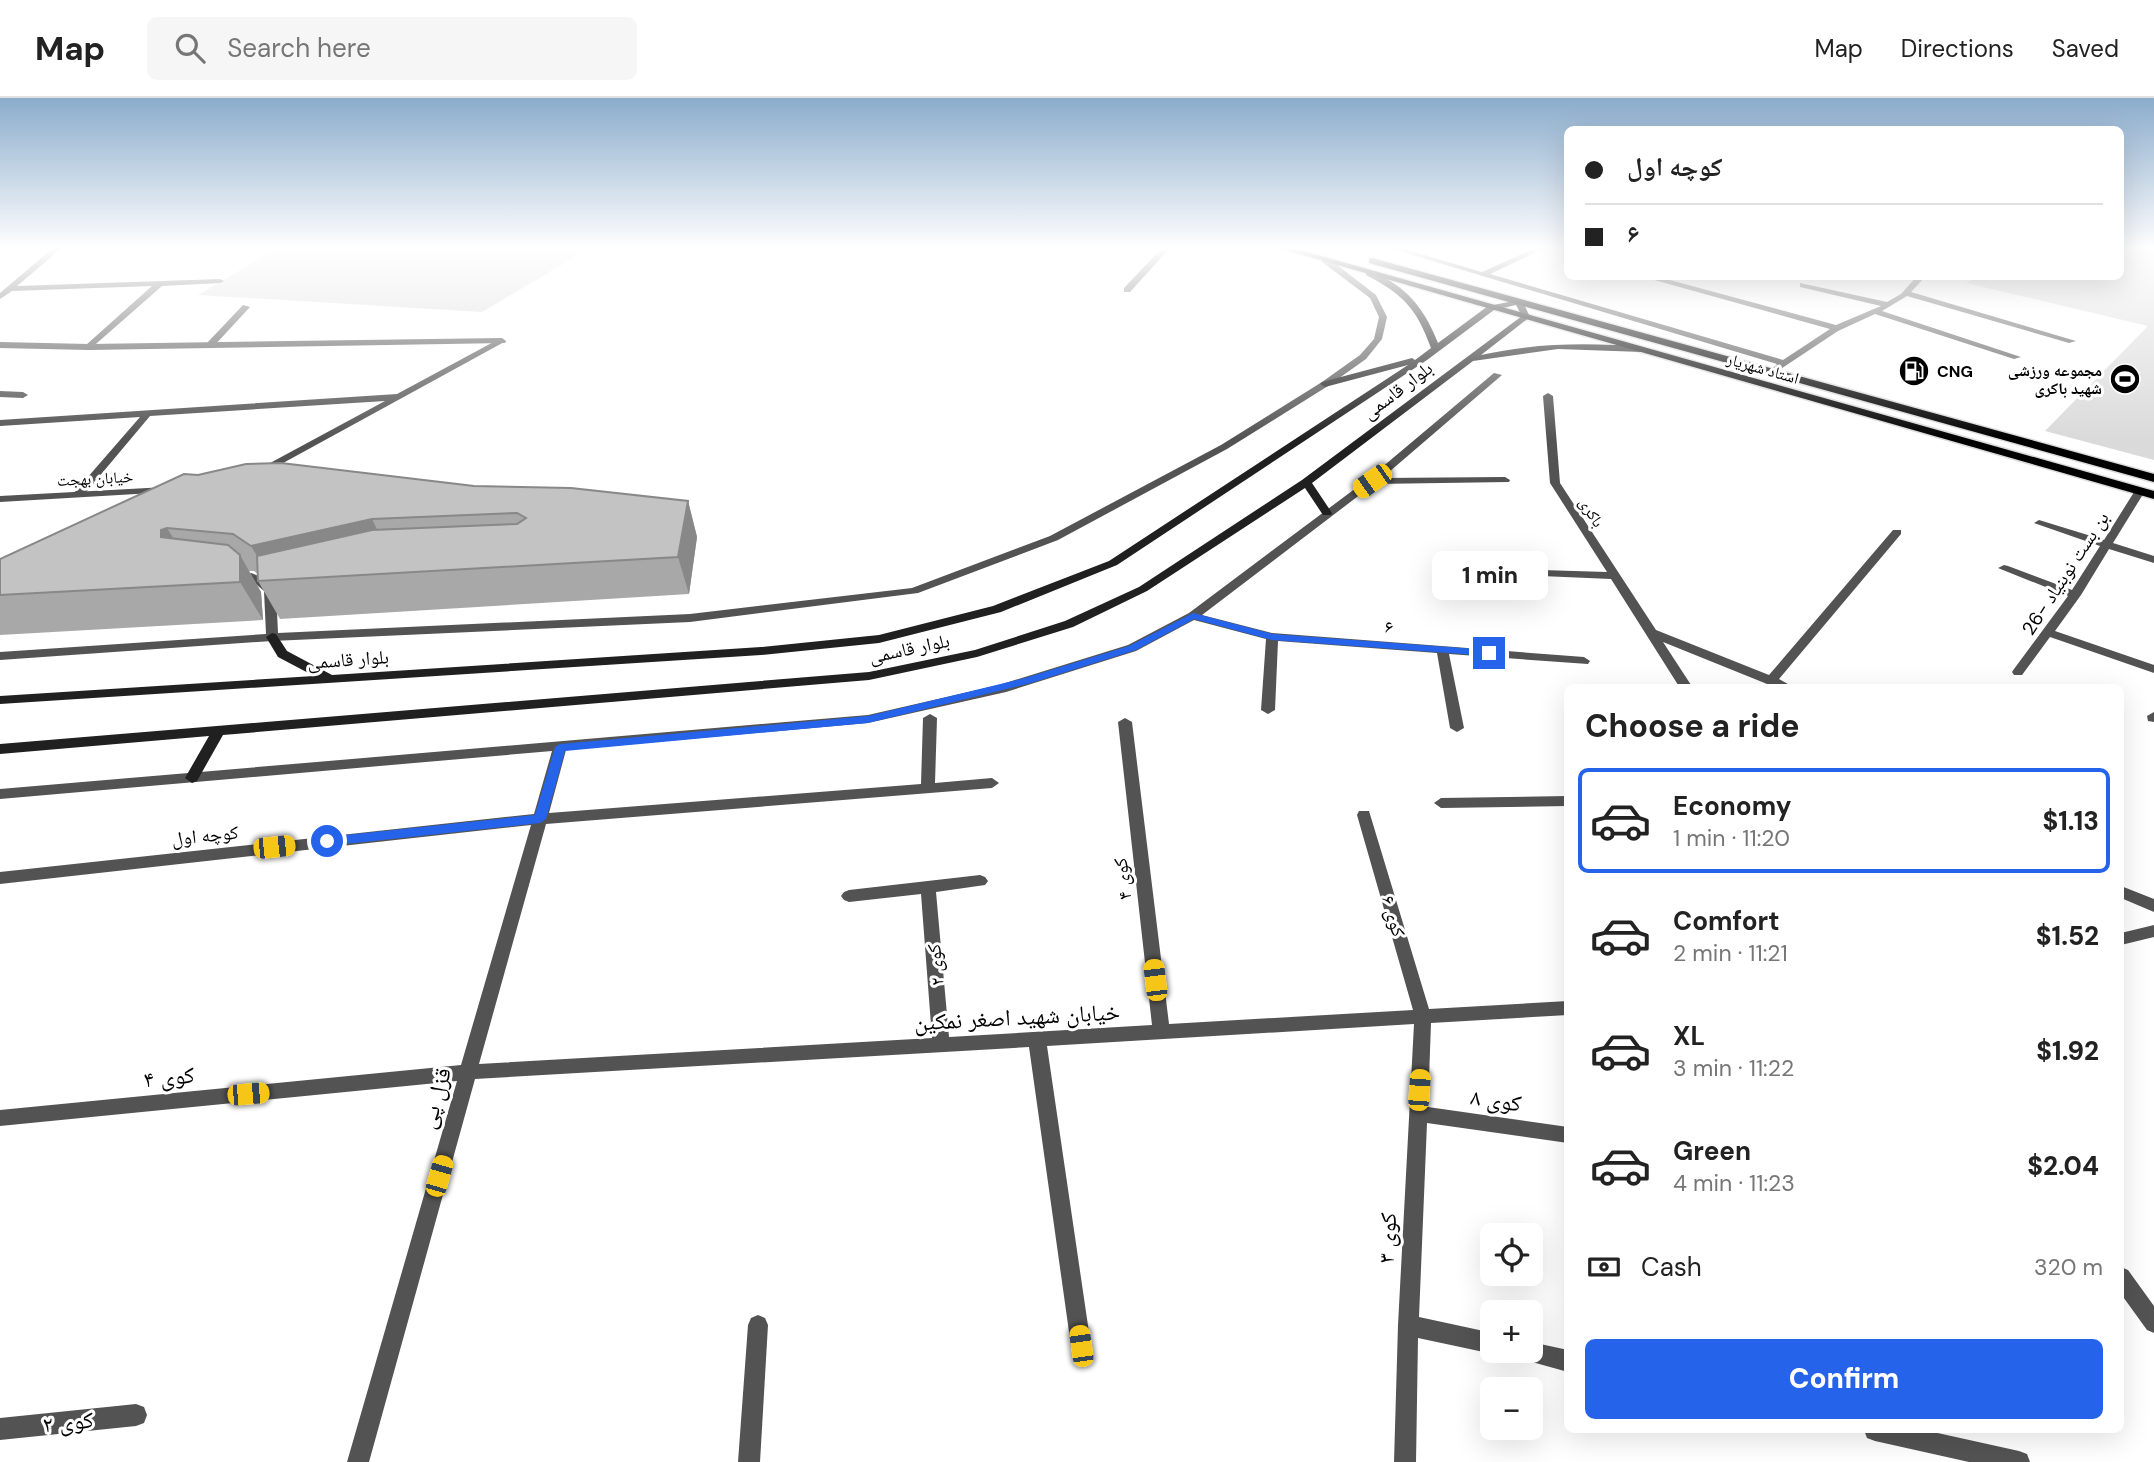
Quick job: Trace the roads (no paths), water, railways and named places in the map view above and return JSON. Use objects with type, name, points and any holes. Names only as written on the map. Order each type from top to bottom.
[{"type":"main road","points":[[1420,312],[1426,320],[1436,349]]},
{"type":"main road","name":"بلوار قاسمی","points":[[0,700],[761,651],[879,639],[997,609],[1113,564],[1424,358],[1485,312]]},
{"type":"main road","name":"استاد شهریار","points":[[1507,312],[2154,495]]},
{"type":"main road","points":[[1524,312],[1526,317]]},
{"type":"main road","name":"استاد شهریار","points":[[1554,312],[2154,478]]},
{"type":"main road","name":"بلوار قاسمی","points":[[0,749],[855,678],[977,653],[1069,624],[1143,589],[1306,482],[1526,317]]},
{"type":"main road","points":[[1470,360],[1544,346],[1587,345],[1642,349]]},
{"type":"main road","points":[[1325,384],[1424,358]]},
{"type":"main road","points":[[1306,482],[1327,513]]},
{"type":"main road","points":[[272,638],[282,654],[331,680]]},
{"type":"main road","points":[[192,778],[219,730]]},
{"type":"street","points":[[89,347],[128,312]]},
{"type":"street","points":[[210,345],[242,312]]},
{"type":"street","points":[[0,656],[272,638],[690,618],[914,591],[1054,538],[1224,447],[1325,384],[1363,356],[1378,339],[1383,317],[1380,312]]},
{"type":"street","points":[[1610,312],[1784,363]]},
{"type":"street","points":[[1780,312],[1837,328]]},
{"type":"street","points":[[1772,372],[1837,328],[1877,312],[2017,357]]},
{"type":"street","points":[[1970,312],[2072,341]]},
{"type":"street","points":[[0,345],[89,347],[502,341],[258,474]]},
{"type":"street","points":[[0,794],[868,719],[1014,685],[1132,648],[1193,616],[1372,481],[1497,375]]},
{"type":"street","points":[[0,394],[23,395]]},
{"type":"street","name":"باکری","points":[[1548,396],[1555,483],[1684,684]]},
{"type":"street","points":[[0,423],[403,397]]},
{"type":"street","points":[[78,495],[147,414]]},
{"type":"street","points":[[1372,481],[1506,480]]},
{"type":"street","name":"خیابان بهجت","points":[[0,499],[182,489]]},
{"type":"street","name":"26- بن بست نوبنیاد","points":[[2018,672],[2075,595],[2140,491]]},
{"type":"street","points":[[2039,523],[2154,560]]},
{"type":"street","points":[[1772,680],[1897,532]]},
{"type":"street","points":[[2004,568],[2075,595]]},
{"type":"street","points":[[1480,570],[1614,576]]},
{"type":"street","points":[[228,574],[254,576],[270,590],[272,638]]},
{"type":"street","points":[[270,590],[283,587]]},
{"type":"street","name":"۶","points":[[1193,616],[1272,637],[1584,661]]},
{"type":"street","points":[[1650,632],[1780,684]]},
{"type":"street","points":[[2049,633],[2154,669]]},
{"type":"street","points":[[1268,710],[1272,637]]},
{"type":"street","points":[[1441,649],[1457,727]]},
{"type":"street","points":[[928,788],[930,718]]},
{"type":"street","name":"کوی ۴","points":[[1125,722],[1160,1032]]},
{"type":"street","name":"قزل پی","points":[[358,1462],[560,747]]},
{"type":"street","name":"کوچه اول","points":[[0,878],[540,819],[992,783]]},
{"type":"street","points":[[1441,803],[1564,801]]},
{"type":"street","name":"کوی ۶","points":[[1364,815],[1423,1017]]},
{"type":"street","points":[[849,896],[980,881]]},
{"type":"street","name":"کوی ۲","points":[[928,886],[941,1044]]},
{"type":"street","points":[[2124,893],[2154,906]]},
{"type":"street","points":[[2124,938],[2154,931]]},
{"type":"street","name":"خیابان شهید اصغر نمکین","points":[[468,1072],[1564,1008]]},
{"type":"street","name":"کوی ۳","points":[[1405,1462],[1408,1325],[1423,1017]]},
{"type":"street","points":[[1037,1039],[1081,1346]]},
{"type":"street","name":"کوی ۴","points":[[0,1118],[468,1072]]},
{"type":"street","name":"کوی ۸","points":[[1418,1114],[1564,1134]]},
{"type":"street","points":[[2124,1281],[2154,1323]]},
{"type":"street","points":[[749,1462],[758,1325]]},
{"type":"street","points":[[1408,1325],[1480,1341]]},
{"type":"street","points":[[1543,1355],[1564,1360]]},
{"type":"street","name":"کوی ۲","points":[[0,1429],[136,1415]]},
{"type":"street","points":[[1888,1433],[2019,1462]]},
{"type":"place","name":"CNG","points":[[1914,371]]},
{"type":"place","name":"مجموعه ورزشی شهید باکری","points":[[2125,379]]}]
